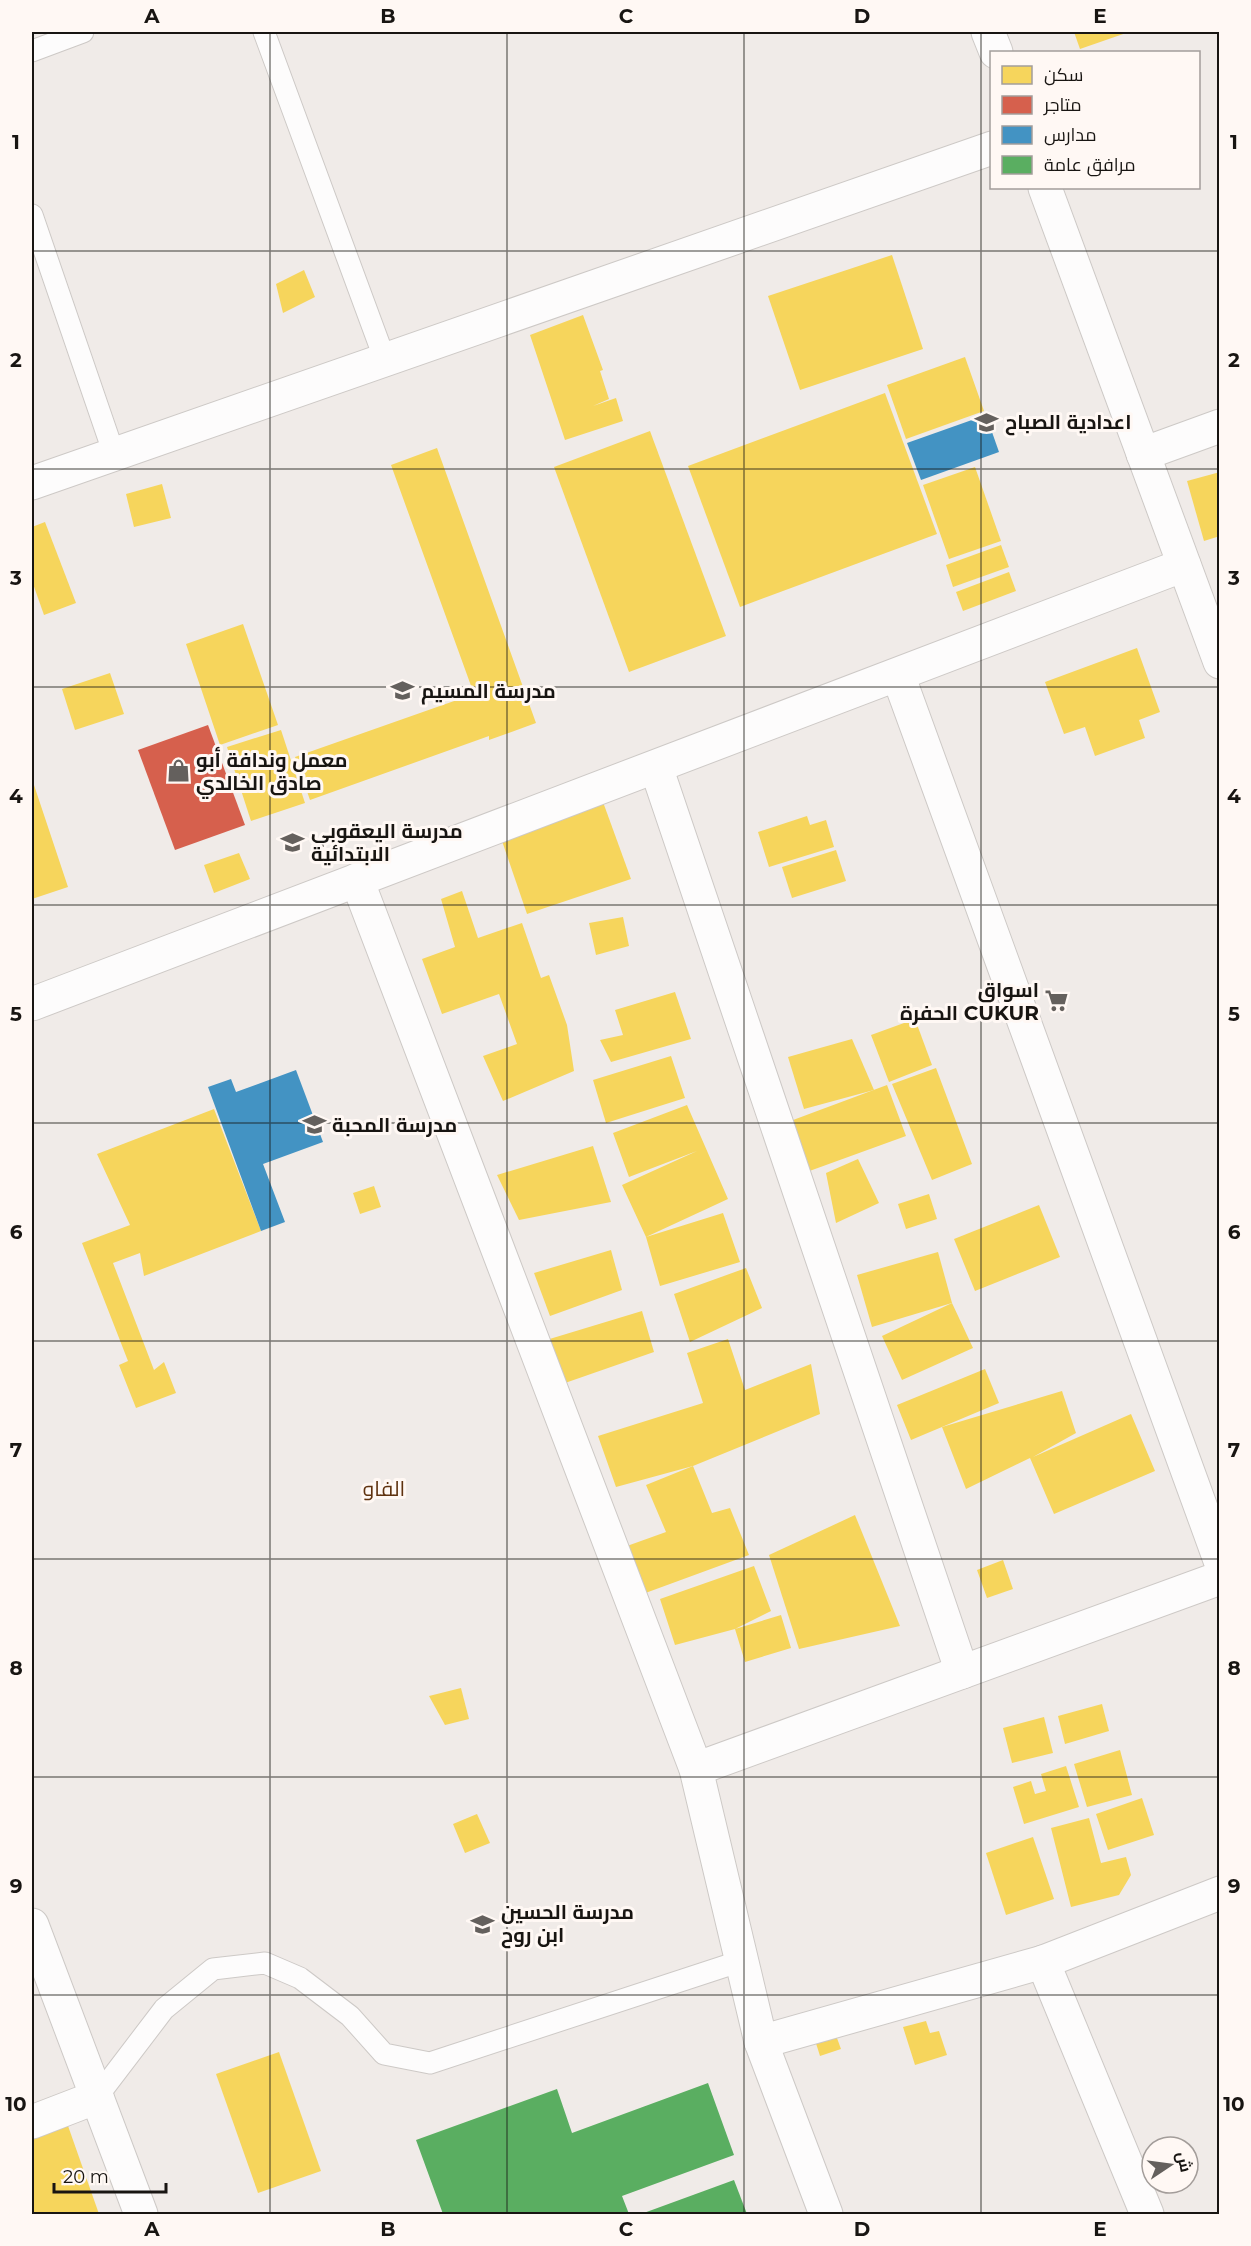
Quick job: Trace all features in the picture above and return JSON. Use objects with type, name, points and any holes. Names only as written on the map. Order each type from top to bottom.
[{"type":"street","points":[[988,32],[996,51]]},
{"type":"street","points":[[32,483],[990,149]]},
{"type":"street","points":[[1045,189],[1220,662]]},
{"type":"street","points":[[1143,454],[1220,426]]},
{"type":"street","points":[[32,1004],[1184,566]]},
{"type":"street","points":[[898,675],[1220,1560]]},
{"type":"street","points":[[656,767],[962,1672]]},
{"type":"street","points":[[357,880],[696,1769],[761,2042],[826,2214]]},
{"type":"street","points":[[696,1769],[1220,1578]]},
{"type":"street","points":[[761,2042],[1043,1962],[1220,1893]]},
{"type":"street","points":[[32,1925],[141,2214]]},
{"type":"street","points":[[1043,1962],[1147,2214]]},
{"type":"street","points":[[32,2122],[97,2097]]},
{"type":"lane","points":[[32,51],[83,32]]},
{"type":"lane","points":[[264,32],[385,360]]},
{"type":"lane","points":[[32,215],[114,454]]},
{"type":"lane","points":[[97,2097],[164,2009],[213,1968],[265,1963],[291,1974],[300,1978],[350,2016],[384,2054],[430,2063],[741,1961]]},
{"type":"building: سكن","points":[[1074,32],[1129,32],[1080,49]]},
{"type":"building: سكن","points":[[892,255],[923,349],[800,390],[768,296]]},
{"type":"building: سكن","points":[[304,270],[315,297],[283,313],[276,284]]},
{"type":"building: سكن","points":[[583,315],[603,370],[600,371],[609,399],[593,406],[616,398],[623,421],[565,440],[530,335]]},
{"type":"building: سكن","points":[[965,357],[984,411],[906,439],[887,385]]},
{"type":"building: سكن","points":[[885,393],[937,534],[740,607],[688,466]]},
{"type":"building: سكن","points":[[650,431],[726,636],[629,672],[554,467]]},
{"type":"building: سكن","points":[[437,448],[536,723],[489,740],[489,736],[310,800],[295,757],[474,694],[391,465]]},
{"type":"building: سكن","points":[[975,467],[1001,541],[949,559],[923,485]]},
{"type":"building: سكن","points":[[1220,472],[1220,536],[1204,541],[1187,481]]},
{"type":"building: سكن","points":[[162,484],[171,518],[134,527],[126,494]]},
{"type":"building: سكن","points":[[45,522],[76,603],[44,615],[32,581],[32,527]]},
{"type":"building: سكن","points":[[1001,545],[1009,567],[953,587],[946,565]]},
{"type":"building: سكن","points":[[1009,572],[1016,591],[963,611],[956,592]]},
{"type":"building: سكن","points":[[243,624],[278,725],[220,745],[186,644]]},
{"type":"building: سكن","points":[[1137,648],[1160,712],[1139,720],[1145,738],[1095,756],[1085,727],[1064,734],[1045,682]]},
{"type":"building: سكن","points":[[110,673],[124,714],[75,730],[62,689]]},
{"type":"building: سكن","points":[[281,730],[305,803],[251,821],[227,747]]},
{"type":"building: سكن","points":[[32,779],[68,887],[32,899]]},
{"type":"building: سكن","points":[[603,802],[631,879],[527,914],[501,838]]},
{"type":"building: سكن","points":[[807,816],[810,825],[826,820],[834,847],[769,867],[758,832]]},
{"type":"building: سكن","points":[[836,850],[846,881],[792,898],[782,867]]},
{"type":"building: سكن","points":[[239,853],[250,879],[214,893],[204,865]]},
{"type":"building: سكن","points":[[462,891],[478,938],[522,923],[541,978],[549,975],[567,1025],[574,1071],[503,1101],[483,1056],[517,1044],[499,994],[442,1014],[422,959],[455,947],[441,899]]},
{"type":"building: سكن","points":[[623,917],[629,946],[596,955],[589,923]]},
{"type":"building: سكن","points":[[675,992],[691,1039],[611,1062],[600,1040],[623,1035],[615,1010]]},
{"type":"building: سكن","points":[[915,1019],[932,1065],[889,1082],[871,1035]]},
{"type":"building: سكن","points":[[852,1039],[874,1090],[804,1109],[788,1057]]},
{"type":"building: سكن","points":[[671,1056],[685,1098],[606,1123],[593,1080]]},
{"type":"building: سكن","points":[[936,1068],[972,1164],[932,1180],[892,1084]]},
{"type":"building: سكن","points":[[887,1085],[906,1136],[804,1173],[785,1123]]},
{"type":"building: سكن","points":[[687,1105],[728,1199],[646,1237],[622,1185],[697,1151],[629,1177],[613,1133]]},
{"type":"building: سكن","points":[[214,1109],[261,1231],[144,1276],[140,1253],[113,1263],[154,1370],[164,1362],[176,1393],[136,1408],[119,1365],[128,1361],[82,1243],[130,1225],[97,1154]]},
{"type":"building: سكن","points":[[593,1146],[611,1202],[519,1220],[497,1175]]},
{"type":"building: سكن","points":[[858,1159],[879,1203],[836,1223],[826,1173]]},
{"type":"building: سكن","points":[[374,1186],[381,1207],[360,1214],[353,1193]]},
{"type":"building: سكن","points":[[929,1194],[937,1219],[906,1229],[898,1204]]},
{"type":"building: سكن","points":[[1039,1205],[1060,1257],[975,1291],[954,1239]]},
{"type":"building: سكن","points":[[723,1213],[740,1262],[660,1286],[646,1237]]},
{"type":"building: سكن","points":[[611,1250],[622,1290],[550,1316],[534,1273]]},
{"type":"building: سكن","points":[[938,1252],[952,1303],[872,1327],[857,1275]]},
{"type":"building: سكن","points":[[746,1268],[762,1308],[690,1342],[674,1294]]},
{"type":"building: سكن","points":[[952,1303],[973,1348],[902,1380],[882,1336]]},
{"type":"building: سكن","points":[[642,1311],[654,1352],[565,1383],[543,1341]]},
{"type":"building: سكن","points":[[728,1339],[745,1390],[811,1364],[820,1414],[693,1466],[616,1487],[598,1436],[703,1403],[687,1353]]},
{"type":"building: سكن","points":[[985,1369],[999,1403],[911,1440],[897,1405]]},
{"type":"building: سكن","points":[[1062,1391],[1076,1433],[1033,1457],[1131,1414],[1155,1471],[1054,1514],[1030,1458],[966,1489],[942,1427]]},
{"type":"building: سكن","points":[[693,1466],[712,1513],[730,1508],[749,1555],[640,1595],[627,1546],[666,1532],[646,1485]]},
{"type":"building: سكن","points":[[855,1515],[900,1626],[799,1649],[769,1555]]},
{"type":"building: سكن","points":[[1003,1560],[1013,1589],[987,1598],[977,1570]]},
{"type":"building: سكن","points":[[754,1566],[771,1611],[735,1629],[675,1645],[660,1599]]},
{"type":"building: سكن","points":[[781,1615],[791,1648],[745,1662],[735,1629]]},
{"type":"building: سكن","points":[[461,1688],[469,1719],[445,1725],[429,1696]]},
{"type":"building: سكن","points":[[1102,1704],[1109,1731],[1065,1744],[1058,1716]]},
{"type":"building: سكن","points":[[1044,1717],[1053,1753],[1012,1763],[1003,1728]]},
{"type":"building: سكن","points":[[1120,1750],[1132,1795],[1087,1807],[1074,1764]]},
{"type":"building: سكن","points":[[1066,1766],[1079,1807],[1024,1824],[1013,1787],[1031,1781],[1035,1794],[1046,1791],[1041,1774]]},
{"type":"building: سكن","points":[[1142,1798],[1154,1835],[1108,1850],[1096,1814]]},
{"type":"building: سكن","points":[[477,1814],[490,1843],[465,1853],[453,1824]]},
{"type":"building: سكن","points":[[1089,1818],[1101,1863],[1126,1857],[1131,1875],[1119,1895],[1071,1907],[1051,1828]]},
{"type":"building: سكن","points":[[1033,1837],[1054,1899],[1006,1915],[986,1853]]},
{"type":"building: سكن","points":[[926,2021],[930,2033],[939,2031],[947,2055],[915,2065],[903,2027]]},
{"type":"building: سكن","points":[[834,2030],[841,2049],[820,2056],[814,2037]]},
{"type":"building: سكن","points":[[279,2052],[321,2171],[258,2193],[216,2074]]},
{"type":"building: سكن","points":[[67,2123],[99,2214],[32,2214],[32,2135]]},
{"type":"building: متاجر","points":[[208,725],[245,825],[175,850],[138,750]]},
{"type":"building: مدارس","points":[[986,415],[999,452],[921,480],[907,443]]},
{"type":"building: مدارس","points":[[296,1070],[323,1142],[263,1164],[285,1222],[261,1231],[208,1087],[231,1079],[236,1092]]},
{"type":"building: مرافق عامة","points":[[708,2083],[734,2155],[622,2196],[629,2214],[443,2214],[416,2140],[557,2089],[572,2133]]},
{"type":"building: مرافق عامة","points":[[734,2180],[747,2214],[641,2214]]},
{"type":"place","name":"اعدادية الصباح","points":[[987,422]]},
{"type":"place","name":"مدرسة المسيم","points":[[403,691]]},
{"type":"place","name":"معمل وندافة أبو صادق الخالدي","points":[[178,771]]},
{"type":"place","name":"مدرسة اليعقوبي الابتدائية","points":[[293,842]]},
{"type":"place","name":"اسواق الحفرة CUKUR","points":[[1057,1001]]},
{"type":"place","name":"مدرسة المحبة","points":[[314,1125]]},
{"type":"place","name":"مدرسة الحسين ابن روح","points":[[483,1924]]},
{"type":"district","name":"الفاو","points":[[384,1488]]}]
